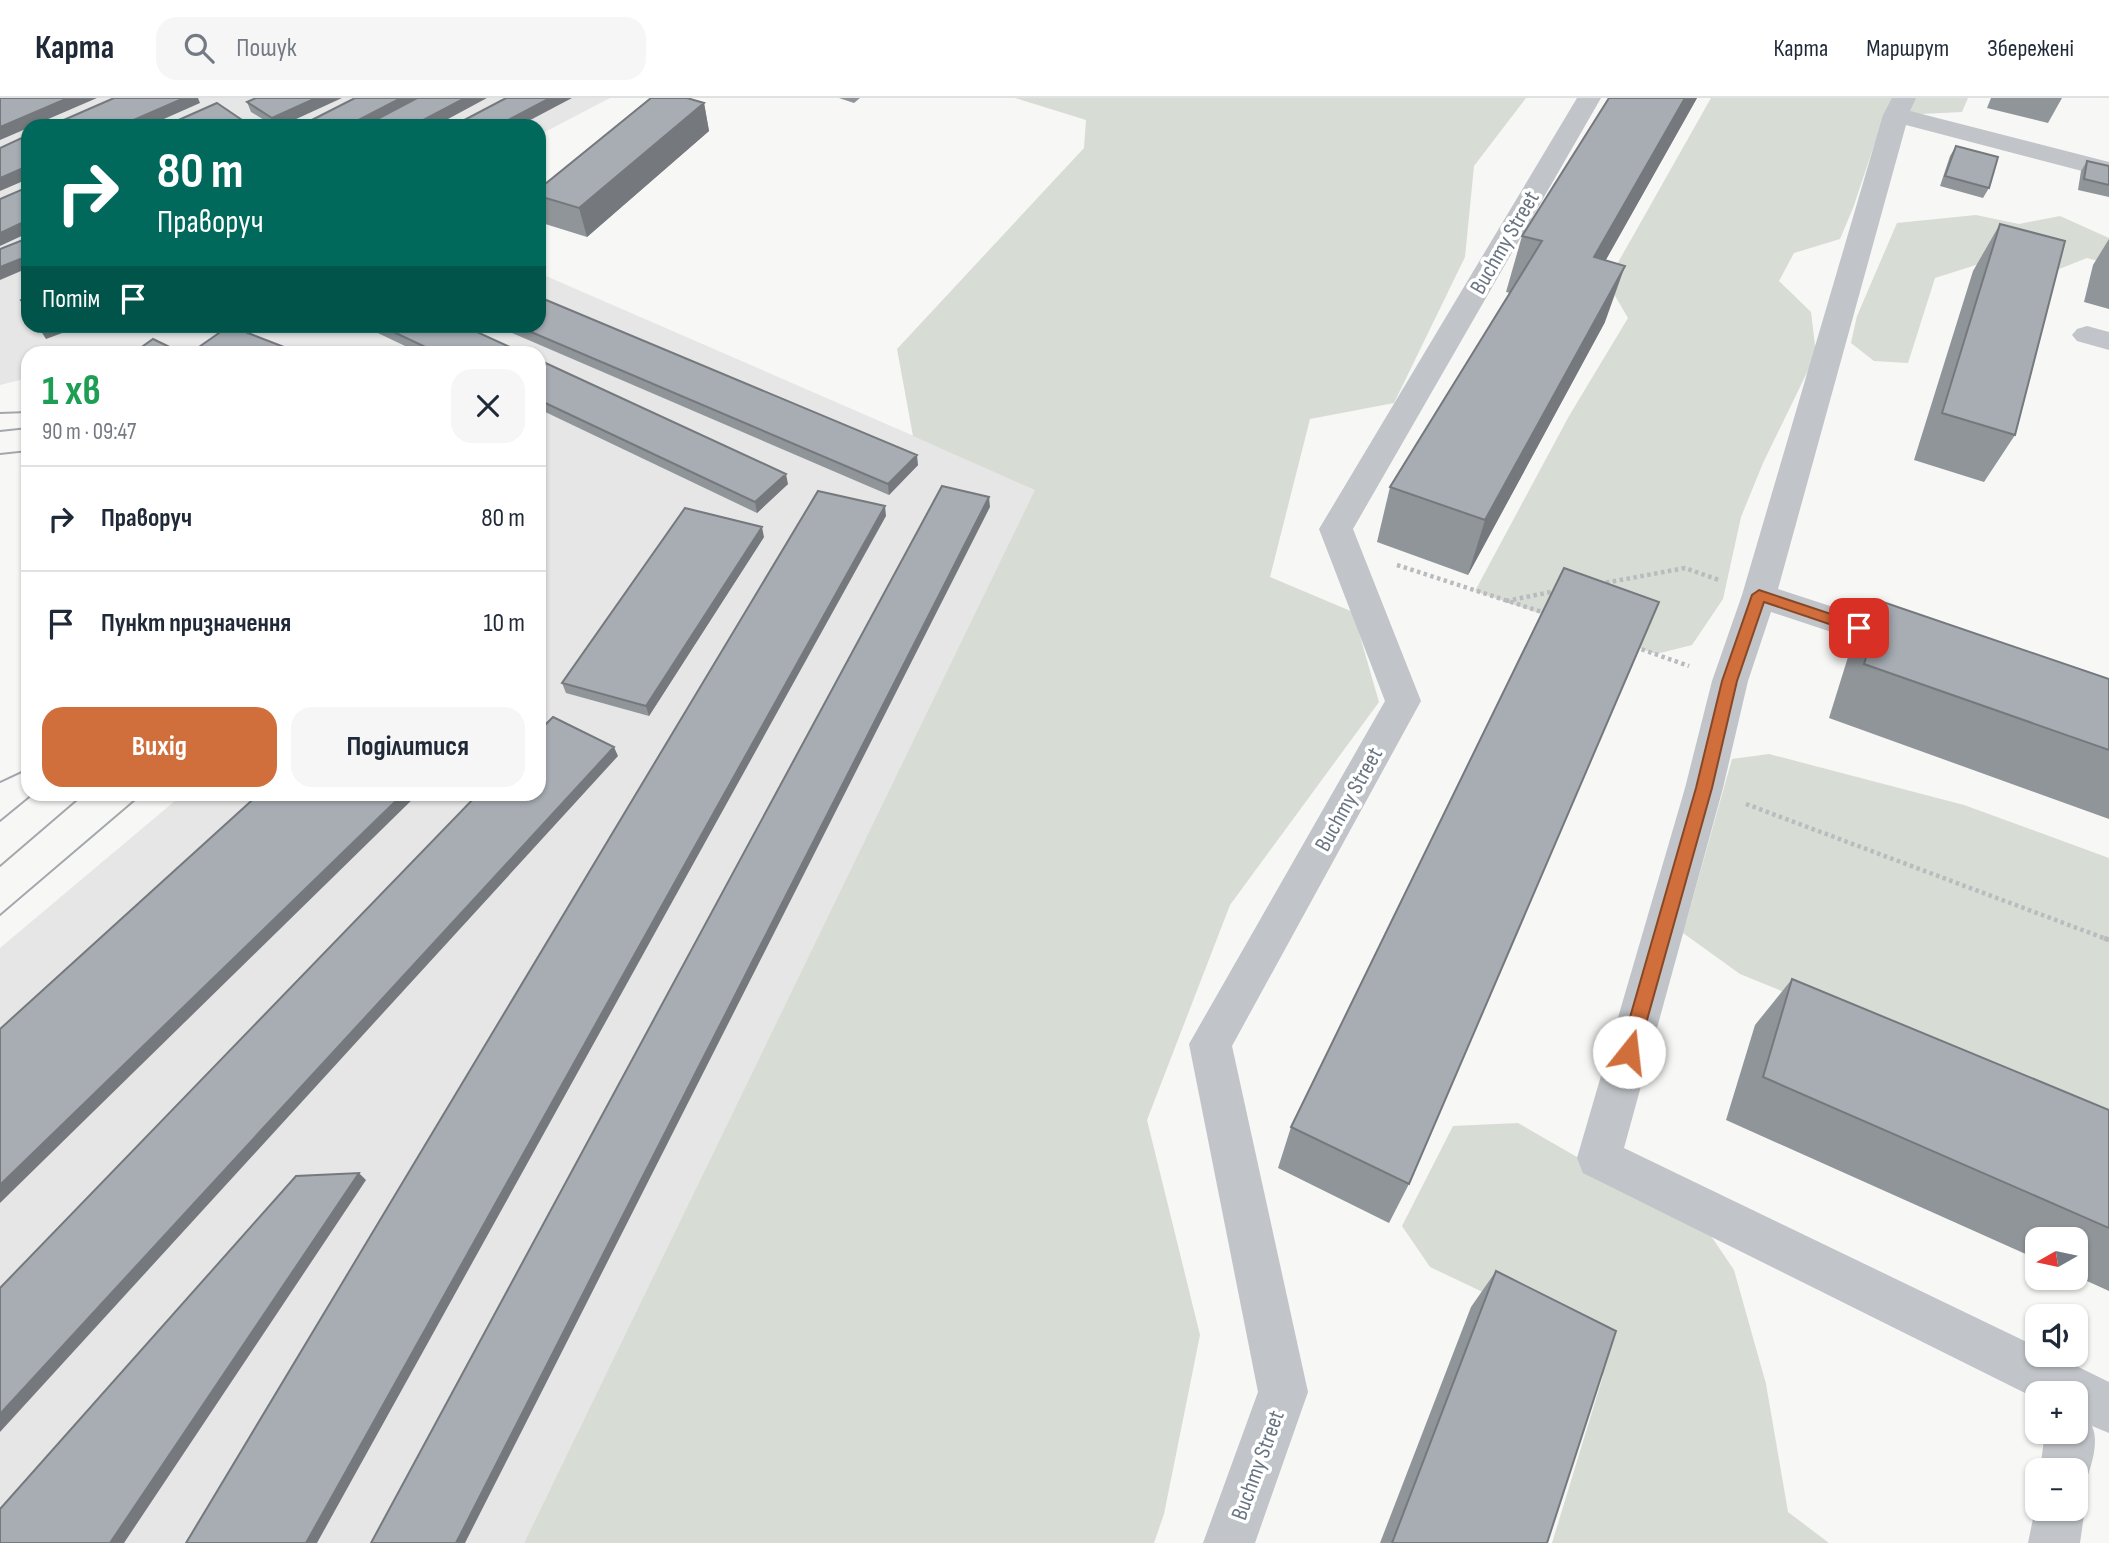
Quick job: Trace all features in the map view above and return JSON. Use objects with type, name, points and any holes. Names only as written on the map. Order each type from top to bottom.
[{"type":"street","name":"Buchmy Street","points":[[1229,1543],[1283,1392],[1210,1044],[1403,701],[1336,529],[1589,98]]},
{"type":"street","points":[[2032,1381],[1599,1158],[1704,788],[1730,681],[1759,595],[1900,107],[2109,170]]},
{"type":"street","points":[[1759,595],[1941,656]]},
{"type":"street","points":[[2054,1543],[2057,1521]]},
{"type":"path","points":[[1343,548],[1552,616]]},
{"type":"path","points":[[1595,584],[1685,568],[1759,595]]},
{"type":"path","points":[[1505,601],[1569,589]]},
{"type":"path","points":[[1630,645],[1656,654]]},
{"type":"path","points":[[1704,788],[2109,940]]},
{"type":"shaded area","points":[[0,98],[610,98],[546,131],[546,119],[21,119],[21,333],[546,333],[546,276],[1036,489],[524,1543],[0,1543],[0,948],[175,801],[546,801],[546,346],[21,346],[21,380],[0,385]]},
{"type":"shaded area","points":[[1015,98],[1526,98],[1474,166],[1465,257],[1394,403],[1310,419],[1270,577],[1353,612],[1379,702],[1230,905],[1147,1120],[1200,1335],[1164,1514],[1154,1543],[524,1543],[1035,490],[913,436],[897,349],[1084,148],[1086,120]]},
{"type":"shaded area","points":[[1711,98],[1968,98],[1962,112],[1883,119],[1840,239],[1794,253],[1779,281],[1811,312],[1816,354],[1763,463],[1741,517],[1723,599],[1692,645],[1656,654],[1475,591],[1569,416],[1628,318],[1607,282]]},
{"type":"shaded area","points":[[1976,215],[2019,224],[2060,216],[2109,238],[2109,264],[2087,258],[2049,273],[1979,264],[1935,278],[1908,363],[1874,361],[1851,343],[1857,316],[1897,223]]},
{"type":"shaded area","points":[[1769,754],[1964,805],[2109,858],[2109,1125],[1740,974],[1683,933],[1732,759]]},
{"type":"shaded area","points":[[1518,1123],[1709,1233],[1734,1270],[1766,1384],[1788,1512],[1829,1543],[1552,1543],[1603,1376],[1585,1346],[1510,1305],[1430,1267],[1402,1226],[1453,1126]]},
{"type":"building","points":[[0,98],[68,98],[0,127]]},
{"type":"building","points":[[114,98],[184,98],[136,119],[66,119]]},
{"type":"building","points":[[256,98],[316,98],[272,118],[247,102]]},
{"type":"building","points":[[355,98],[401,98],[360,119],[314,119]]},
{"type":"building","points":[[417,98],[465,98],[425,119],[377,119]]},
{"type":"building","points":[[506,98],[550,98],[510,119],[466,119]]},
{"type":"building","points":[[651,98],[687,98],[704,103],[579,208],[546,198],[546,183]]},
{"type":"building","points":[[1609,98],[1685,98],[1594,257],[1625,266],[1485,520],[1390,487],[1542,241],[1522,236]]},
{"type":"building","points":[[217,103],[241,119],[181,119]]},
{"type":"building","points":[[21,138],[21,169],[0,178],[0,148]]},
{"type":"building","points":[[1956,146],[1998,157],[1989,188],[1945,176]]},
{"type":"building","points":[[2087,161],[2109,166],[2109,185],[2084,179]]},
{"type":"building","points":[[21,190],[21,223],[0,233],[0,199]]},
{"type":"building","points":[[2000,224],[2065,241],[2015,435],[1942,413]]},
{"type":"building","points":[[21,241],[21,259],[0,267],[0,249]]},
{"type":"building","points":[[546,300],[917,455],[888,484],[533,333],[546,333]]},
{"type":"building","points":[[219,333],[248,333],[281,346],[200,346]]},
{"type":"building","points":[[396,333],[479,333],[508,346],[423,346]]},
{"type":"building","points":[[153,339],[167,346],[143,346]]},
{"type":"building","points":[[546,363],[786,474],[755,502],[546,403]]},
{"type":"building","points":[[942,486],[989,497],[456,1543],[371,1543]]},
{"type":"building","points":[[818,491],[885,506],[306,1543],[186,1543]]},
{"type":"building","points":[[685,508],[762,527],[646,706],[562,683]]},
{"type":"building","points":[[1564,568],[1659,602],[1409,1184],[1291,1127]]},
{"type":"building","points":[[1883,602],[2109,679],[2109,750],[1864,664]]},
{"type":"building","points":[[553,717],[614,747],[0,1414],[0,1288],[471,801],[546,801],[546,724]]},
{"type":"building","points":[[251,801],[396,801],[0,1185],[0,1029]]},
{"type":"building","points":[[1792,979],[2109,1110],[2109,1228],[1763,1077]]},
{"type":"building","points":[[359,1173],[110,1543],[0,1543],[0,1509],[296,1176]]},
{"type":"building","points":[[1496,1271],[1616,1331],[1547,1543],[1392,1543]]},
{"type":"tram line","points":[[0,413],[21,412]]},
{"type":"tram line","points":[[0,431],[21,429]]},
{"type":"tram line","points":[[0,454],[21,452]]},
{"type":"tram line","points":[[0,782],[21,772]]},
{"type":"tram line","points":[[0,821],[24,801]]},
{"type":"tram line","points":[[0,866],[76,801]]},
{"type":"tram line","points":[[0,915],[134,801]]},
{"type":"route","points":[[1629,1052],[1704,788],[1730,681],[1759,595],[1859,628]]}]
